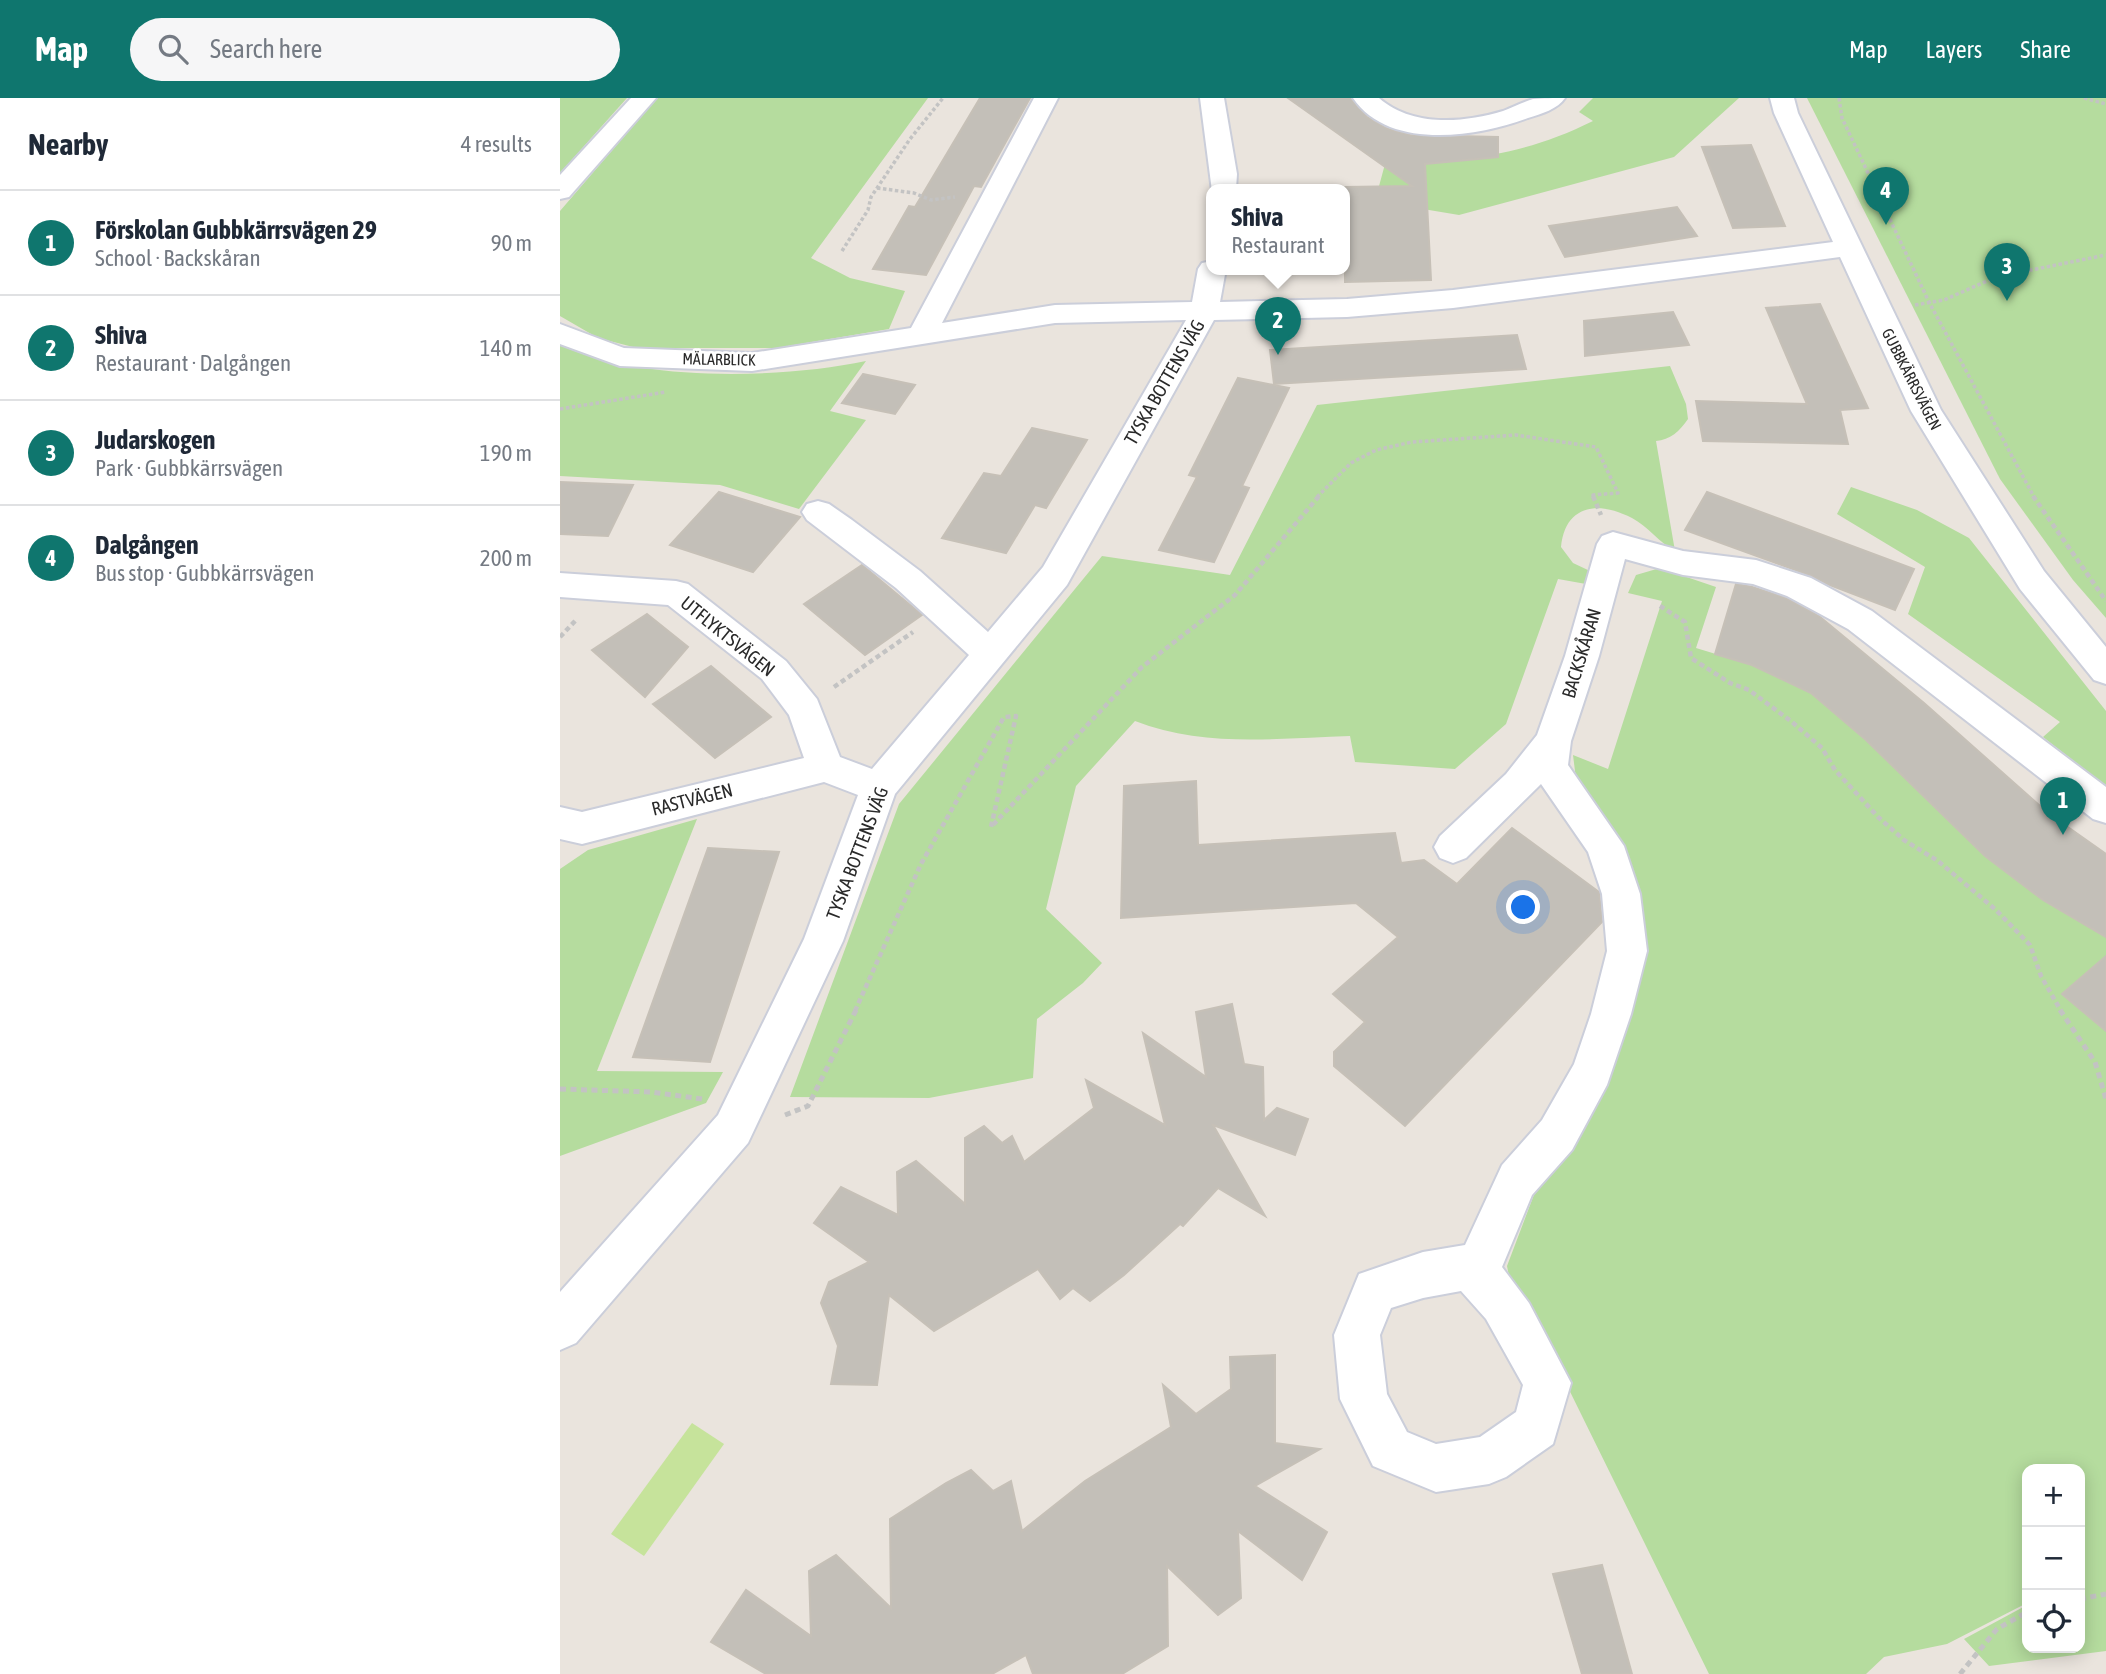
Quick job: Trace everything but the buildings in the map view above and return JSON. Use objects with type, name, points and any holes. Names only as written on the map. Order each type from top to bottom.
[{"type":"street","points":[[560,191],[644,98]]},
{"type":"street","points":[[922,333],[1046,98]]},
{"type":"street","points":[[1213,98],[1223,184]]},
{"type":"street","points":[[1365,98],[1382,116],[1413,126],[1453,127],[1500,120],[1537,108],[1553,98]]},
{"type":"street","name":"GUBBKÄRRSVÄGEN","points":[[1782,98],[1786,113],[1926,411],[2032,580],[2106,671]]},
{"type":"street","name":"MÄLARBLICK","points":[[560,333],[620,357],[752,362],[1055,314],[1347,308],[1453,299],[1850,248]]},
{"type":"street","name":"TYSKA BOTTENS VÄG","points":[[560,1327],[733,1129],[823,941],[879,787],[1055,576],[1204,313],[1211,275]]},
{"type":"street","points":[[818,512],[875,551],[945,609],[990,656]]},
{"type":"street","name":"BACKSKÅRAN","points":[[1476,1273],[1517,1180],[1557,1135],[1592,1072],[1611,1014],[1627,951],[1622,894],[1605,846],[1587,816],[1550,768],[1553,741],[1582,656],[1613,544],[1683,563],[1756,572],[1799,587],[1860,620],[2106,808]]},
{"type":"street","name":"UTFLYKTSVÄGEN","points":[[560,585],[676,593],[774,670],[805,709],[825,767]]},
{"type":"street","points":[[1453,847],[1519,785],[1553,741]]},
{"type":"street","points":[[825,767],[879,787]]},
{"type":"street","name":"RASTVÄGEN","points":[[560,823],[582,828],[825,767]]},
{"type":"street","points":[[1466,1268],[1476,1273],[1517,1328],[1547,1383],[1536,1427],[1489,1460],[1436,1468],[1390,1449],[1364,1399],[1357,1335],[1375,1290],[1423,1275],[1466,1268]]},
{"type":"path","points":[[842,251],[868,210],[871,197],[910,139],[943,98]]},
{"type":"path","points":[[1839,98],[1842,118],[1929,302],[2031,493],[2106,601]]},
{"type":"path","points":[[2084,98],[2106,104]]},
{"type":"path","points":[[877,188],[914,193],[930,200],[965,196],[993,202]]},
{"type":"path","points":[[1879,312],[1944,300],[1996,277],[2106,256]]},
{"type":"path","points":[[560,1089],[651,1092],[727,1102],[743,1109],[778,1117],[808,1106],[839,1048],[921,864],[1004,717],[1016,716],[991,827],[1142,667],[1236,594],[1308,507],[1351,463],[1376,450],[1412,442],[1516,435],[1562,440],[1596,447],[1618,494],[1593,495]]},
{"type":"path","points":[[1660,606],[1685,622],[1691,657],[1730,683],[1749,690],[1792,722],[1822,748],[1835,770],[1878,817],[1904,840],[1938,861],[1996,910],[2030,945],[2041,976],[2062,1014],[2095,1062],[2106,1099]]},
{"type":"path","points":[[805,709],[945,609]]},
{"type":"path","points":[[2085,1598],[2106,1594]]},
{"type":"path","points":[[1960,1674],[1984,1640],[2012,1616],[2022,1613]]},
{"type":"green space","points":[[560,98],[627,98],[560,173]]},
{"type":"green space","points":[[657,98],[928,98],[811,258],[850,278],[905,291],[889,329],[776,348],[637,348],[598,338],[560,316],[560,211]]},
{"type":"green space","points":[[1593,98],[1739,98],[1674,157],[1459,215],[1375,201],[1385,164],[1467,159],[1516,150],[1593,121],[1579,112]]},
{"type":"green space","points":[[1807,98],[2106,98],[2106,618],[2073,580],[2000,479]]},
{"type":"green space","points":[[560,345],[630,366],[711,374],[793,371],[866,361],[830,411],[866,420],[799,509],[720,485],[560,476]]},
{"type":"green space","points":[[1670,366],[1686,404],[1688,419],[1674,434],[1656,441],[1675,551],[1638,522],[1619,512],[1596,508],[1576,515],[1569,522],[1561,547],[1573,563],[1590,571],[1586,584],[1558,579],[1506,724],[1455,769],[1355,762],[1350,736],[1214,738],[1187,735],[1135,721],[1076,786],[1046,909],[1102,963],[1083,983],[1037,1019],[1033,1078],[929,1098],[790,1097],[899,804],[1102,556],[1230,575],[1317,405]]},
{"type":"green space","points":[[1851,487],[1917,510],[1969,538],[2106,711],[2106,786],[2043,737],[2060,722],[1908,614],[1925,567],[1837,514]]},
{"type":"green space","points":[[1660,568],[1716,587],[1696,648],[1752,665],[1811,693],[1866,740],[1985,856],[2043,900],[2106,937],[2106,1651],[1989,1666],[1964,1639],[2022,1608],[2022,1653],[2085,1653],[2085,1464],[2022,1464],[2022,1606],[1947,1644],[1884,1657],[1866,1674],[1709,1674],[1551,1353],[1515,1306],[1507,1266],[1535,1192],[1568,1145],[1633,881],[1593,799],[1576,779],[1573,755],[1608,769],[1662,601],[1628,593],[1636,575]]},
{"type":"green space","points":[[697,819],[597,1071],[723,1072],[706,1103],[560,1156],[560,869],[588,850]]},
{"type":"green space","points":[[692,1423],[724,1444],[644,1556],[611,1534]]},
{"type":"place","name":"Dalgången","points":[[1886,225]]},
{"type":"place","name":"Judarskogen","points":[[2007,301]]},
{"type":"place","name":"Shiva","points":[[1278,355]]},
{"type":"place","name":"Förskolan Gubbkärrsvägen 29","points":[[2063,835]]}]
